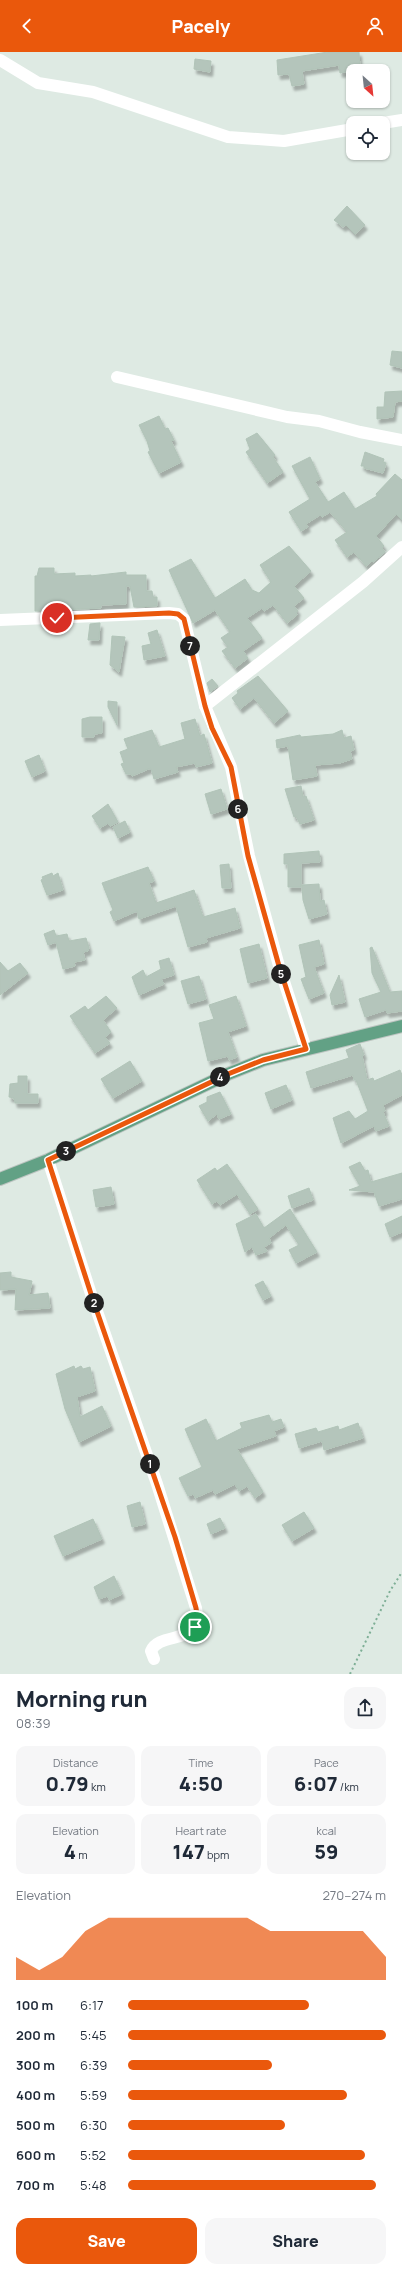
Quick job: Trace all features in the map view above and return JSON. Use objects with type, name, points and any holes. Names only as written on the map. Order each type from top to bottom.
[{"type":"main road","points":[[0,1179],[48,1160],[228,1074],[263,1060],[402,1026]]},
{"type":"street","points":[[0,60],[38,83],[93,92],[171,120],[228,137],[284,141],[346,130]]},
{"type":"street","points":[[390,122],[402,120]]},
{"type":"street","points":[[117,377],[287,417],[319,421],[360,432],[402,440]]},
{"type":"street","points":[[205,706],[363,582],[402,547]]},
{"type":"street","points":[[0,620],[178,614],[185,623],[205,706],[212,728],[231,767],[248,856],[279,966],[306,1049]]},
{"type":"street","points":[[48,1160],[91,1294],[175,1537],[197,1615],[198,1622],[190,1632],[153,1648],[151,1652],[154,1659]]},
{"type":"path","points":[[350,1674],[402,1572]]},
{"type":"building","points":[[328,52],[359,52],[360,64],[346,64],[346,72],[340,73],[339,65],[302,71],[304,84],[292,86],[289,74],[278,75],[277,60]]},
{"type":"building","points":[[195,59],[211,61],[210,72],[194,69]]},
{"type":"building","points":[[347,206],[365,225],[355,234],[346,225],[343,227],[334,220]]},
{"type":"building","points":[[392,351],[402,352],[402,368],[390,365]]},
{"type":"building","points":[[402,391],[402,401],[395,402],[393,417],[377,419],[377,407],[384,407],[385,392]]},
{"type":"building","points":[[159,416],[165,429],[168,428],[174,440],[171,441],[181,462],[159,473],[148,452],[150,451],[147,441],[139,425]]},
{"type":"building","points":[[257,433],[275,455],[273,457],[283,472],[267,483],[246,452],[250,449],[246,439]]},
{"type":"building","points":[[365,452],[384,459],[383,462],[386,463],[383,473],[361,466]]},
{"type":"building","points":[[310,457],[320,479],[315,482],[328,502],[344,492],[355,509],[377,496],[376,494],[395,474],[402,480],[402,520],[396,514],[376,536],[384,546],[382,548],[385,552],[366,566],[354,552],[347,557],[335,540],[347,532],[330,512],[322,517],[320,515],[306,524],[308,527],[301,531],[289,512],[310,499],[292,466]]},
{"type":"building","points":[[289,546],[311,571],[294,586],[304,598],[294,606],[298,611],[296,613],[297,615],[287,623],[273,605],[264,611],[262,608],[247,618],[262,638],[243,651],[248,658],[235,668],[222,651],[228,647],[221,638],[230,632],[215,610],[193,623],[169,570],[191,559],[215,598],[245,579],[252,590],[259,593],[271,582],[260,565]]},
{"type":"building","points":[[39,568],[54,568],[54,574],[75,573],[75,576],[91,576],[126,572],[126,575],[146,575],[146,591],[152,591],[153,597],[157,597],[157,606],[134,607],[130,586],[126,586],[126,604],[101,605],[101,608],[35,611],[35,576],[37,576]]},
{"type":"building","points":[[100,623],[99,640],[88,640],[90,624]]},
{"type":"building","points":[[157,630],[165,656],[144,660],[142,646],[151,644],[148,633]]},
{"type":"building","points":[[112,636],[125,637],[119,672],[110,665]]},
{"type":"building","points":[[258,676],[288,711],[274,723],[254,698],[240,709],[232,698],[238,693],[237,691]]},
{"type":"building","points":[[212,679],[218,686],[210,692],[207,683]]},
{"type":"building","points":[[108,701],[117,702],[117,725],[108,707]]},
{"type":"building","points":[[102,717],[102,733],[94,734],[94,737],[82,737],[82,719]]},
{"type":"building","points":[[195,719],[200,736],[204,734],[212,763],[196,767],[195,763],[176,767],[178,772],[154,779],[151,768],[132,776],[131,774],[126,774],[121,764],[124,763],[120,752],[128,749],[124,739],[152,730],[159,747],[185,739],[181,723]]},
{"type":"building","points":[[342,730],[344,738],[351,736],[354,750],[350,751],[352,759],[340,763],[315,765],[317,776],[293,780],[288,746],[277,748],[276,740],[300,735],[301,737],[333,734]]},
{"type":"building","points":[[39,755],[45,771],[32,777],[25,761]]},
{"type":"building","points":[[301,786],[303,797],[306,796],[314,820],[300,824],[296,816],[294,817],[285,789]]},
{"type":"building","points":[[221,789],[227,809],[211,814],[205,794]]},
{"type":"building","points":[[108,804],[118,822],[110,826],[108,823],[100,828],[92,816]]},
{"type":"building","points":[[125,821],[130,832],[118,838],[113,827]]},
{"type":"building","points":[[319,851],[320,862],[301,863],[301,887],[288,887],[288,864],[284,864],[284,854]]},
{"type":"building","points":[[229,864],[231,888],[222,888],[220,865]]},
{"type":"building","points":[[148,867],[154,881],[149,883],[156,903],[194,890],[203,917],[235,908],[240,928],[206,938],[207,942],[188,947],[176,906],[139,919],[137,911],[114,921],[110,912],[113,910],[102,883]]},
{"type":"building","points":[[52,873],[53,876],[58,873],[63,890],[47,895],[41,880],[43,879],[42,877]]},
{"type":"building","points":[[319,884],[320,901],[324,900],[327,914],[309,919],[303,900],[302,885]]},
{"type":"building","points":[[54,930],[56,936],[67,934],[69,941],[86,938],[89,948],[88,951],[83,952],[85,960],[74,962],[75,966],[63,969],[56,942],[48,945],[44,934]]},
{"type":"building","points":[[319,940],[324,964],[314,967],[324,993],[309,999],[301,979],[306,977],[299,945]]},
{"type":"building","points":[[259,944],[267,978],[248,983],[240,949]]},
{"type":"building","points":[[372,947],[390,992],[402,991],[402,1011],[387,1013],[386,1010],[365,1017],[359,999],[381,992],[372,973],[370,948]]},
{"type":"building","points":[[169,958],[174,975],[161,979],[164,984],[139,995],[132,977],[143,970],[146,977],[161,969],[159,961]]},
{"type":"building","points":[[0,962],[8,971],[20,963],[28,973],[0,995]]},
{"type":"building","points":[[339,975],[345,1002],[332,1005],[330,995]]},
{"type":"building","points":[[199,976],[206,999],[188,1004],[181,981]]},
{"type":"building","points":[[106,996],[117,1008],[103,1020],[111,1032],[105,1037],[110,1043],[95,1053],[70,1016],[85,1006],[88,1010]]},
{"type":"building","points":[[236,996],[246,1026],[228,1032],[237,1057],[229,1060],[228,1056],[208,1061],[199,1023],[214,1019],[209,1005]]},
{"type":"building","points":[[360,1044],[364,1055],[362,1056],[367,1080],[373,1078],[374,1081],[400,1070],[402,1075],[402,1095],[383,1105],[385,1111],[383,1112],[389,1126],[376,1131],[374,1126],[341,1143],[333,1118],[349,1111],[355,1119],[368,1111],[356,1080],[354,1080],[353,1075],[311,1088],[306,1072],[349,1058],[346,1050]]},
{"type":"building","points":[[130,1061],[142,1081],[113,1098],[101,1079]]},
{"type":"building","points":[[18,1076],[27,1076],[27,1094],[38,1094],[38,1103],[15,1103],[14,1098],[9,1097],[10,1084],[18,1083]]},
{"type":"building","points":[[286,1085],[292,1100],[271,1109],[265,1093]]},
{"type":"building","points":[[220,1092],[231,1114],[219,1119],[217,1114],[208,1121],[199,1106],[207,1102],[207,1097]]},
{"type":"building","points":[[360,1162],[365,1171],[368,1170],[371,1182],[402,1173],[402,1199],[379,1206],[374,1192],[349,1190],[360,1186],[349,1167]]},
{"type":"building","points":[[227,1164],[258,1209],[250,1214],[237,1194],[220,1205],[217,1201],[212,1204],[197,1180],[215,1168],[217,1171]]},
{"type":"building","points":[[111,1187],[114,1204],[96,1207],[93,1190]]},
{"type":"building","points":[[309,1188],[313,1200],[292,1208],[288,1196]]},
{"type":"building","points":[[290,1209],[317,1252],[296,1263],[289,1250],[299,1245],[286,1225],[269,1238],[271,1243],[264,1247],[267,1251],[256,1255],[252,1247],[245,1252],[236,1224],[256,1214],[264,1228]]},
{"type":"building","points":[[402,1216],[402,1232],[390,1237],[385,1224]]},
{"type":"building","points":[[11,1272],[11,1277],[32,1281],[29,1295],[48,1293],[50,1308],[15,1310],[16,1289],[0,1290],[0,1273]]},
{"type":"building","points":[[263,1281],[271,1296],[263,1300],[255,1285]]},
{"type":"building","points":[[74,1366],[75,1369],[81,1366],[83,1369],[90,1367],[95,1391],[77,1397],[80,1417],[102,1406],[111,1426],[79,1442],[65,1409],[56,1374]]},
{"type":"building","points":[[269,1415],[272,1422],[281,1419],[284,1427],[274,1431],[276,1436],[237,1449],[263,1492],[255,1498],[247,1486],[239,1491],[235,1484],[215,1494],[213,1490],[195,1498],[194,1494],[188,1496],[179,1478],[202,1467],[185,1429],[206,1419],[216,1441],[242,1428],[240,1423]]},
{"type":"building","points":[[358,1423],[363,1438],[324,1450],[322,1441],[299,1448],[295,1434],[316,1428],[318,1432],[338,1426],[339,1430]]},
{"type":"building","points":[[140,1502],[145,1524],[132,1527],[127,1506]]},
{"type":"building","points":[[304,1512],[314,1528],[292,1541],[282,1525]]},
{"type":"building","points":[[220,1518],[225,1528],[211,1534],[207,1524]]},
{"type":"building","points":[[93,1519],[102,1539],[63,1556],[54,1536]]},
{"type":"building","points":[[114,1576],[122,1594],[109,1600],[108,1596],[99,1599],[94,1587]]},
{"type":"route","points":[[57,618],[169,613],[178,614],[184,619],[194,666],[205,706],[212,728],[231,767],[238,811],[248,856],[279,966],[306,1049],[263,1060],[228,1074],[48,1160],[91,1294],[175,1537],[196,1608],[198,1622],[195,1627]]}]
